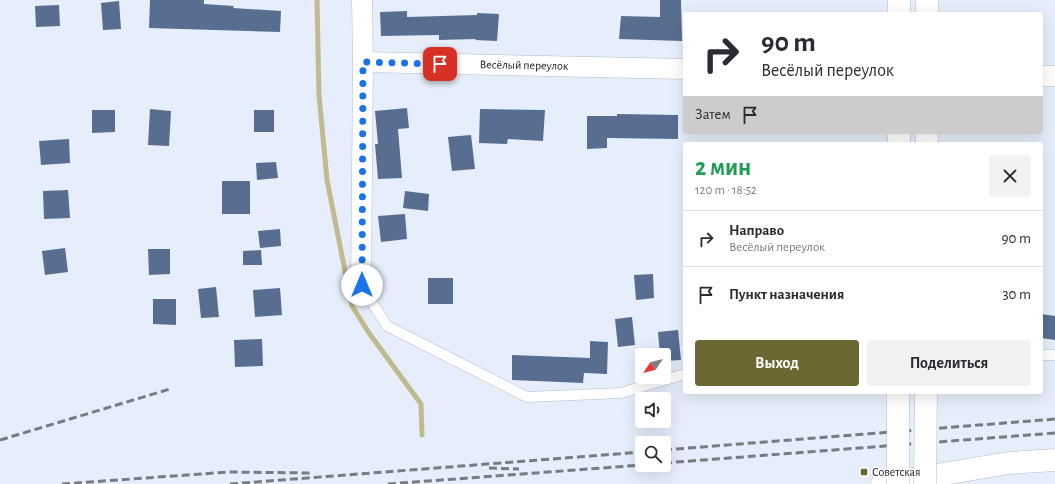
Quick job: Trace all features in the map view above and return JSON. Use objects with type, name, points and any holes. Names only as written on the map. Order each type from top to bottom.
[{"type":"main road","points":[[899,0],[899,12]]},
{"type":"main road","points":[[927,0],[927,12]]},
{"type":"main road","points":[[898,394],[898,484]]},
{"type":"main road","points":[[925,484],[926,394]]},
{"type":"main road","points":[[882,484],[1009,463],[1055,460]]},
{"type":"street","points":[[362,0],[362,285]]},
{"type":"street","name":"Весёлый переулок","points":[[363,62],[683,69]]},
{"type":"street","points":[[1043,76],[1055,76]]},
{"type":"lane","points":[[362,285],[387,326],[528,397],[621,393],[683,375]]},
{"type":"lane","points":[[1043,355],[1055,355]]},
{"type":"building","points":[[150,0],[204,0],[204,4],[234,6],[233,8],[281,11],[280,32],[149,28]]},
{"type":"building","points":[[660,0],[681,0],[682,41],[619,39],[621,16],[660,17]]},
{"type":"building","points":[[119,1],[121,29],[103,30],[101,3]]},
{"type":"building","points":[[59,5],[60,26],[36,27],[35,6]]},
{"type":"building","points":[[407,11],[407,17],[477,15],[477,13],[499,14],[497,41],[475,40],[476,39],[439,40],[439,35],[381,36],[380,12]]},
{"type":"building","points":[[407,108],[409,128],[398,129],[402,178],[378,179],[375,144],[378,144],[375,111]]},
{"type":"building","points":[[150,109],[171,111],[169,146],[148,145]]},
{"type":"building","points":[[480,109],[545,110],[543,141],[508,139],[507,144],[479,143]]},
{"type":"building","points":[[92,110],[115,110],[115,132],[92,133]]},
{"type":"building","points":[[254,110],[274,110],[274,132],[254,132]]},
{"type":"building","points":[[617,114],[678,115],[678,139],[607,138],[607,148],[587,149],[587,116],[617,116]]},
{"type":"building","points":[[471,135],[475,169],[452,171],[448,137]]},
{"type":"building","points":[[69,139],[70,163],[41,165],[39,141]]},
{"type":"building","points":[[276,162],[278,178],[257,180],[256,163]]},
{"type":"building","points":[[222,181],[250,181],[250,214],[222,214]]},
{"type":"building","points":[[68,190],[70,218],[44,219],[43,191]]},
{"type":"building","points":[[405,191],[429,194],[428,211],[403,208]]},
{"type":"building","points":[[405,214],[407,239],[381,242],[378,216]]},
{"type":"building","points":[[280,229],[281,246],[260,248],[258,231]]},
{"type":"building","points":[[65,248],[68,272],[45,275],[42,251]]},
{"type":"building","points":[[148,249],[170,249],[170,274],[149,275]]},
{"type":"building","points":[[261,250],[262,265],[243,265],[243,251]]},
{"type":"building","points":[[653,274],[654,298],[636,300],[634,275]]},
{"type":"building","points":[[428,278],[453,278],[453,304],[428,304]]},
{"type":"building","points":[[216,287],[219,317],[201,318],[198,289]]},
{"type":"building","points":[[280,288],[282,315],[255,317],[253,290]]},
{"type":"building","points":[[153,299],[176,299],[176,325],[153,324]]},
{"type":"building","points":[[1043,314],[1055,316],[1055,340],[1043,338]]},
{"type":"building","points":[[632,317],[635,345],[618,347],[615,319]]},
{"type":"building","points":[[678,330],[681,360],[671,361],[671,348],[659,348],[658,332]]},
{"type":"building","points":[[262,339],[263,366],[235,367],[234,340]]},
{"type":"building","points":[[590,341],[608,342],[607,374],[584,373],[583,383],[512,380],[512,355],[590,358]]},
{"type":"waterway","points":[[317,0],[319,95],[327,180],[352,306],[369,333],[421,404],[422,435]]},
{"type":"railway","points":[[0,440],[170,389]]},
{"type":"railway","points":[[671,449],[1055,419]]},
{"type":"railway","points":[[671,462],[1055,433]]},
{"type":"railway","points":[[230,484],[635,453]]},
{"type":"railway","points":[[388,484],[635,466]]},
{"type":"railway","points":[[489,468],[519,469]]},
{"type":"railway","points":[[62,484],[229,472],[311,473]]},
{"type":"place","name":"Советская","points":[[864,472]]},
{"type":"route","points":[[362,285],[363,62],[440,64]]}]
